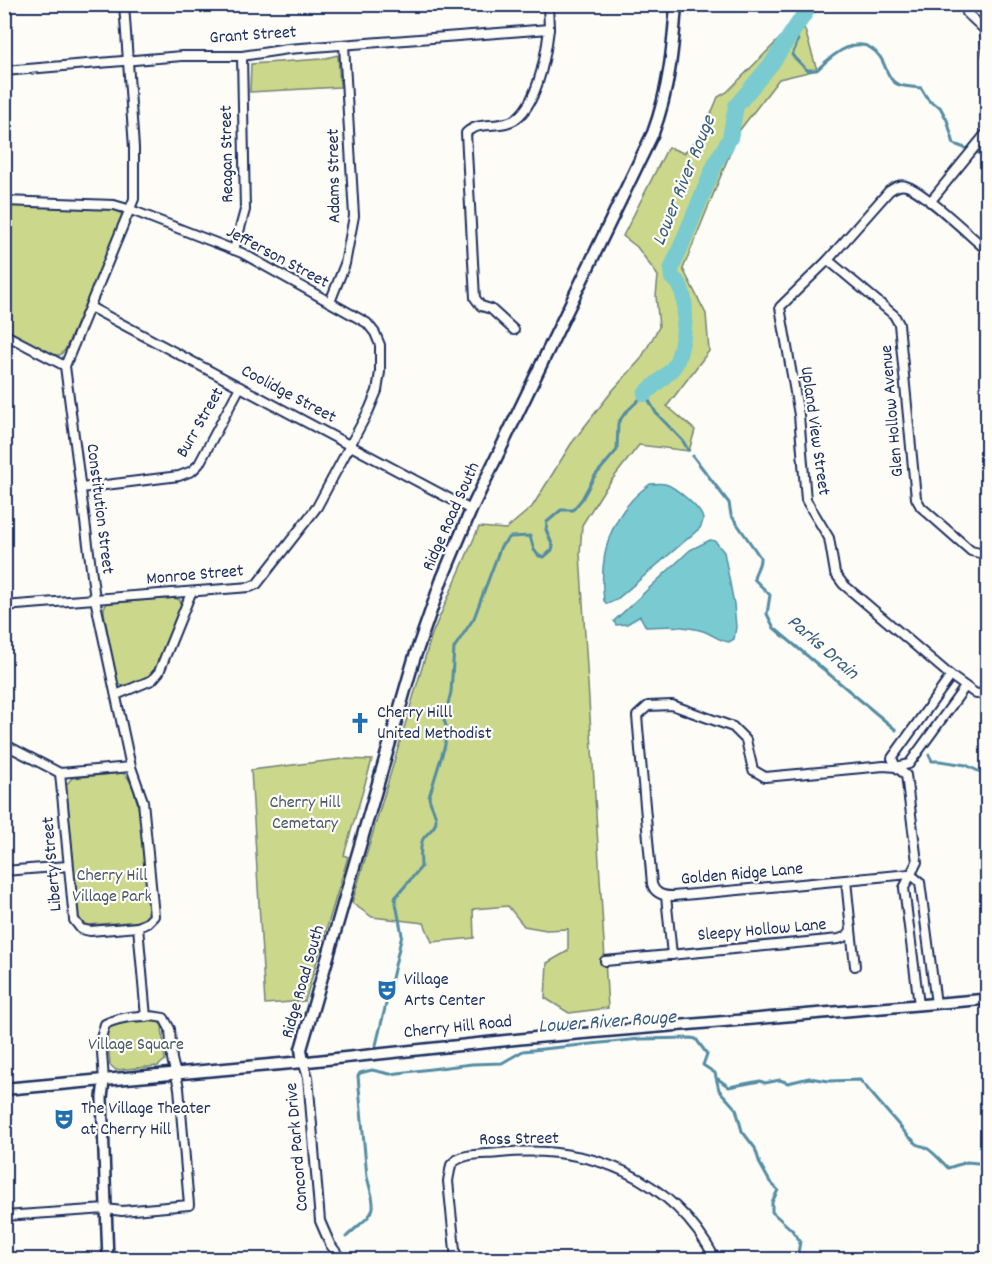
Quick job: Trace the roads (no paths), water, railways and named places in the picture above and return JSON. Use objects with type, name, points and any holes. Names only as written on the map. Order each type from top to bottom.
[{"type":"main road","name":"Ridge Road South","points":[[303,1062],[301,1049],[414,659],[442,579],[471,510],[653,133],[671,70],[676,4]]},
{"type":"main road","name":"Cherry Hill Road","points":[[4,1089],[303,1062]]},
{"type":"street","points":[[4,334],[65,366],[131,210],[134,199],[134,148],[124,4]]},
{"type":"street","points":[[514,330],[491,309],[481,306],[475,298],[466,133],[472,127],[514,122],[523,113],[536,88],[545,60],[549,29],[548,4]]},
{"type":"street","points":[[967,13],[985,30],[987,55]]},
{"type":"street","name":"Grant Street","points":[[4,71],[128,59],[198,55],[242,56],[288,49],[549,29]]},
{"type":"street","name":"Adams Street","points":[[330,303],[345,264],[354,216],[344,45]]},
{"type":"street","name":"Reagan Street","points":[[234,250],[244,210],[242,56]]},
{"type":"street","points":[[930,202],[987,131]]},
{"type":"street","name":"Upland View Street","points":[[987,251],[909,187],[895,187],[828,260],[780,307],[799,415],[807,500],[829,538],[835,573],[843,584],[951,676],[976,694],[987,693]]},
{"type":"street","name":"Jefferson Street","points":[[4,201],[114,205],[131,210],[234,250],[367,322],[380,345],[380,372],[377,391],[350,446]]},
{"type":"street","name":"Glen Hollow Avenue","points":[[828,260],[894,315],[899,324],[916,498],[921,507],[971,551],[987,555]]},
{"type":"street","name":"Coolidge Street","points":[[90,307],[471,510]]},
{"type":"street","name":"Constitution Street","points":[[65,366],[95,599],[131,767],[143,801],[154,916],[147,923],[138,927]]},
{"type":"street","name":"Burr Street","points":[[81,488],[179,476],[192,471],[199,464],[240,387]]},
{"type":"street","name":"Monroe Street","points":[[4,606],[191,593],[250,587],[257,584],[317,507],[350,446]]},
{"type":"street","points":[[116,694],[152,680],[159,672],[191,593]]},
{"type":"street","points":[[919,1005],[904,888],[917,862],[906,775],[896,767],[892,758],[951,676]]},
{"type":"street","points":[[896,767],[909,764],[965,687]]},
{"type":"street","name":"Golden Ridge Lane","points":[[896,767],[884,766],[765,777],[753,770],[748,745],[736,729],[672,705],[656,704],[644,708],[637,720],[652,884],[656,891],[666,896],[910,874]]},
{"type":"street","points":[[4,744],[60,773],[131,767]]},
{"type":"street","name":"Liberty Street","points":[[60,773],[74,920],[81,929],[90,931],[138,927]]},
{"type":"street","points":[[4,871],[68,866]]},
{"type":"street","points":[[910,874],[921,882],[936,1004]]},
{"type":"street","name":"Sleepy Hollow Lane","points":[[846,880],[855,966]]},
{"type":"street","points":[[666,896],[672,955]]},
{"type":"street","points":[[138,927],[146,1017]]},
{"type":"street","name":"Sleepy Hollow Lane","points":[[605,961],[838,939],[847,936],[851,930]]},
{"type":"street","points":[[910,935],[927,933]]},
{"type":"street","name":"Cherry Hill Road","points":[[303,1062],[518,1039],[987,999]]},
{"type":"street","points":[[4,1216],[106,1209],[122,1211],[189,1204],[179,1088],[172,1059],[170,1029],[164,1018],[116,1019],[105,1024],[101,1038],[104,1081],[102,1098],[106,1209],[108,1260]]},
{"type":"street","name":"Concord Park Drive","points":[[303,1062],[308,1077],[320,1221],[330,1244],[342,1260]]},
{"type":"street","name":"Ross Street","points":[[456,1260],[448,1175],[454,1162],[468,1156],[534,1151],[591,1159],[620,1169],[640,1180],[669,1200],[693,1225],[716,1260]]},
{"type":"street","points":[[965,1260],[987,1256]]},
{"type":"water","points":[[650,484],[665,484],[681,493],[698,510],[703,519],[702,523],[700,528],[616,600],[607,604],[604,601],[603,567],[610,535],[626,507]]},
{"type":"water","points":[[710,540],[715,541],[724,552],[734,604],[736,627],[734,639],[729,642],[703,631],[688,628],[646,627],[640,616],[627,624],[616,625],[614,621],[690,550]]},
{"type":"waterway","name":"Lower River Rouge","points":[[645,394],[672,369],[678,357],[684,332],[685,305],[683,293],[679,284],[672,278],[671,270],[716,162],[730,138],[736,106],[772,63],[811,4]]},
{"type":"waterway","points":[[793,33],[798,41],[792,55],[807,70],[817,70],[847,47],[864,45],[872,49],[880,57],[894,82],[903,86],[921,88],[929,101],[940,107],[947,120],[954,144],[988,158]]},
{"type":"waterway","name":"Lower River Rouge","points":[[390,987],[402,935],[395,898],[421,867],[422,842],[436,823],[429,797],[445,745],[444,720],[451,692],[454,648],[474,618],[501,546],[510,537],[530,536],[534,550],[539,556],[544,557],[552,550],[553,546],[546,530],[547,522],[561,510],[573,510],[582,499],[594,477],[617,450],[618,423],[645,394],[656,413],[683,441],[688,450]]},
{"type":"waterway","name":"Parks Drain","points":[[693,456],[729,503],[731,515],[760,557],[754,579],[770,595],[767,614],[774,628],[896,730]]},
{"type":"waterway","name":"Parks Drain","points":[[929,755],[932,761],[966,765],[988,776]]},
{"type":"waterway","name":"Lower River Rouge","points":[[376,1045],[386,1004]]},
{"type":"waterway","name":"Lower River Rouge","points":[[346,1237],[369,1216],[373,1206],[367,1177],[358,1076],[360,1073],[372,1070],[390,1074],[472,1064],[502,1063],[523,1051],[640,1039],[691,1038],[696,1039],[707,1054],[703,1065],[715,1073],[719,1090],[736,1109],[742,1131],[755,1148],[760,1164],[770,1182],[778,1190],[772,1202],[772,1212],[792,1230],[800,1241],[797,1260]]},
{"type":"waterway","points":[[718,1079],[729,1087],[760,1081],[765,1083],[780,1080],[788,1083],[809,1078],[829,1081],[860,1080],[909,1137],[931,1151],[948,1168],[967,1162],[988,1164]]},
{"type":"place","name":"Cherry Hilll United Methodist","points":[[360,723]]},
{"type":"place","name":"Village Arts Center","points":[[387,990]]},
{"type":"place","name":"The Village Theater at Cherry Hill","points":[[64,1119]]},
{"type":"park label","name":"Cherry Hill Cemetary","points":[[305,813]]},
{"type":"park label","name":"Cherry Hill Village Park","points":[[112,886]]},
{"type":"park label","name":"Village Square","points":[[136,1045]]}]
